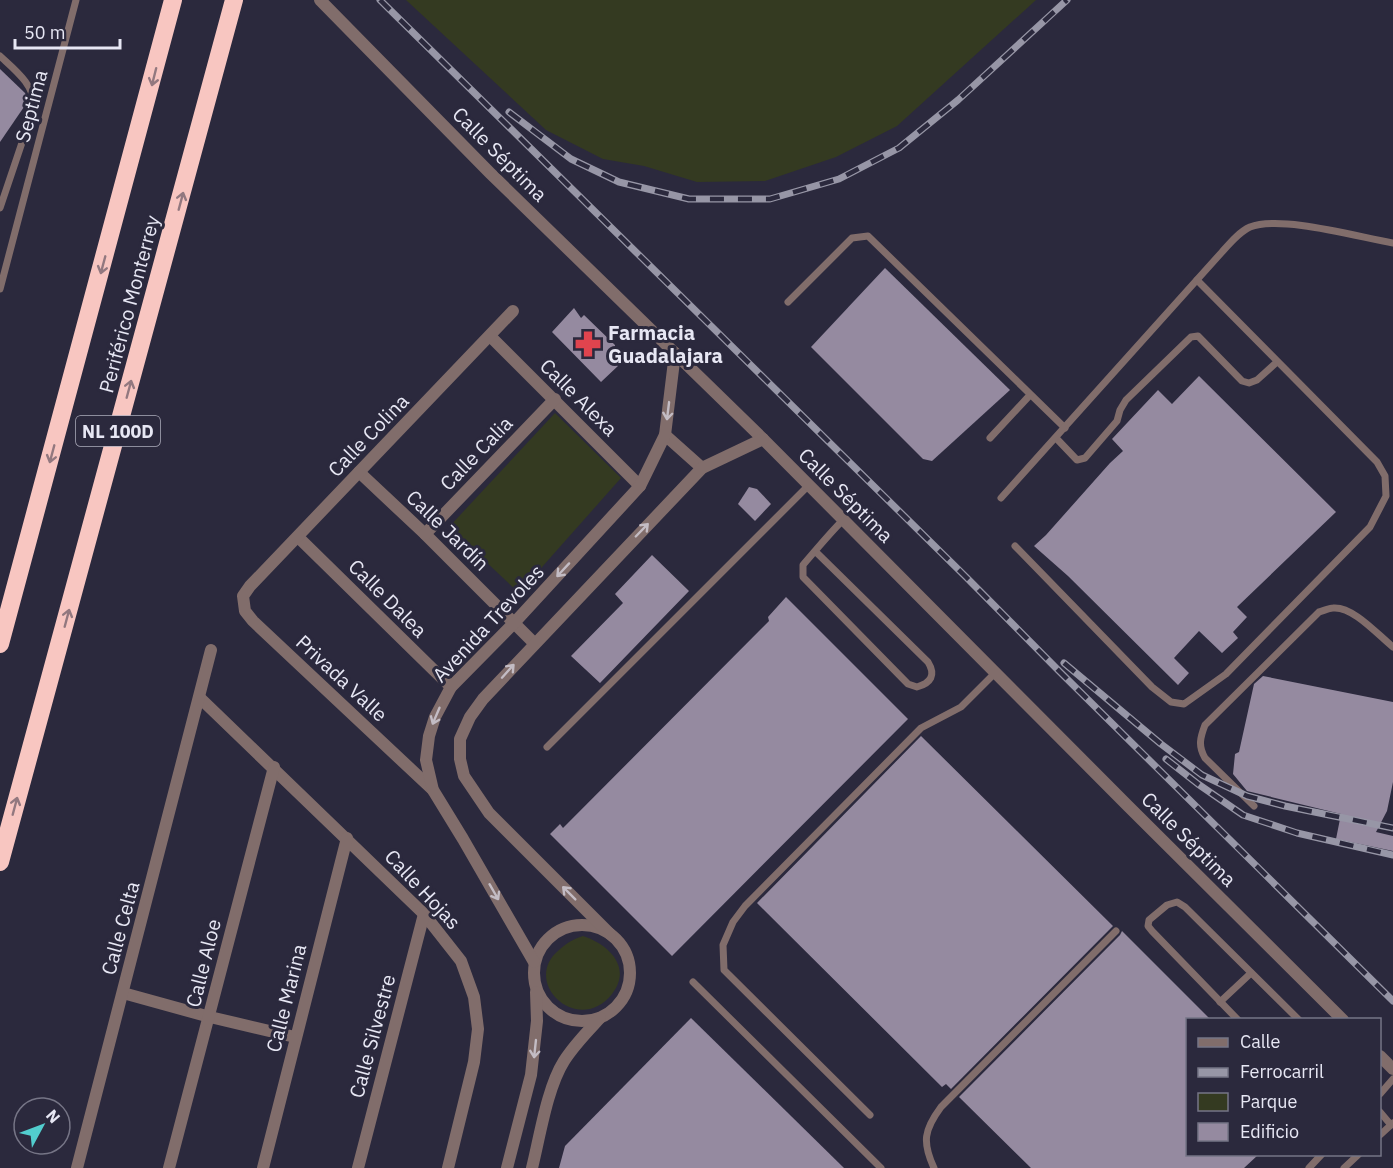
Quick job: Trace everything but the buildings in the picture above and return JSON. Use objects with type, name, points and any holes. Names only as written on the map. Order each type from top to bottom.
[{"type":"highway","name":"Periférico Monterrey","points":[[0,644],[173,0]]},
{"type":"highway","name":"Periférico Monterrey","points":[[0,862],[234,0]]},
{"type":"street","name":"Calle Séptima","points":[[320,0],[490,173],[763,439],[1341,1018]]},
{"type":"street","name":"Calle Colina","points":[[250,586],[513,311]]},
{"type":"street","name":"Calle Alexa","points":[[490,336],[640,486]]},
{"type":"street","name":"Avenida Trevoles","points":[[534,962],[433,790],[426,760],[429,736],[435,717],[451,687],[515,622],[640,486],[664,435],[675,353]]},
{"type":"street","name":"Calle Calia","points":[[425,534],[555,399]]},
{"type":"street","points":[[664,435],[702,468]]},
{"type":"street","points":[[532,1168],[557,1075],[576,1044],[600,1018],[615,1009],[625,995],[630,979],[629,962],[622,946],[489,813],[464,776],[460,759],[460,739],[470,717],[483,699],[702,468],[763,439]]},
{"type":"street","name":"Calle Jardín","points":[[359,472],[534,643]]},
{"type":"street","name":"Calle Dalea","points":[[298,537],[451,687]]},
{"type":"street","name":"Privada Valle","points":[[250,586],[243,596],[243,603],[245,611],[253,621],[433,790]]},
{"type":"street","name":"Calle Celta","points":[[77,1168],[211,650]]},
{"type":"street","name":"Calle Hojas","points":[[200,698],[424,914],[460,961],[470,982],[477,1012],[478,1029],[474,1062],[448,1168]]},
{"type":"street","name":"Calle Aloe","points":[[169,1168],[274,767]]},
{"type":"street","name":"Calle Marina","points":[[263,1168],[347,838]]},
{"type":"street","name":"Calle Silvestre","points":[[358,1168],[424,914]]},
{"type":"street","points":[[507,1168],[531,1075],[537,1022],[534,962],[545,941],[565,928],[588,925],[610,934]]},
{"type":"street","points":[[536,990],[547,1006],[563,1018],[582,1022],[600,1018]]},
{"type":"street","points":[[123,993],[210,1017],[296,1037]]},
{"type":"street","points":[[1381,1057],[1393,1069]]},
{"type":"lane","name":"Septima","points":[[0,289],[76,0]]},
{"type":"lane","points":[[0,56],[31,88],[34,107],[0,208]]},
{"type":"lane","points":[[1001,498],[1234,238],[1248,228],[1262,224],[1289,224],[1393,243]]},
{"type":"lane","points":[[788,302],[852,238],[868,236],[1065,428]]},
{"type":"lane","points":[[1016,546],[1152,687],[1171,702],[1184,704],[1226,674],[1370,527],[1386,496],[1385,476],[1377,462],[1197,279]]},
{"type":"lane","points":[[1056,438],[1077,460],[1085,458],[1117,421],[1126,400],[1191,337],[1198,336],[1242,381],[1249,383],[1257,380],[1277,362]]},
{"type":"lane","points":[[990,438],[1030,394]]},
{"type":"lane","points":[[547,747],[809,485]]},
{"type":"lane","points":[[815,551],[928,662],[933,676],[929,682],[917,687],[908,684],[803,577],[803,565],[815,551],[843,520]]},
{"type":"lane","points":[[1254,806],[1205,758],[1200,749],[1200,737],[1205,725],[1319,612],[1332,608],[1345,609],[1393,647]]},
{"type":"lane","points":[[870,1115],[724,970],[723,945],[733,922],[745,906],[921,728],[961,706],[995,673]]},
{"type":"lane","points":[[1236,1018],[1148,926],[1149,920],[1167,905],[1177,902],[1185,908],[1297,1018]]},
{"type":"lane","points":[[934,1168],[928,1155],[925,1135],[930,1121],[941,1107],[1116,931]]},
{"type":"lane","points":[[1220,1002],[1251,973]]},
{"type":"lane","points":[[693,982],[881,1168]]},
{"type":"lane","points":[[1381,1093],[1393,1079]]},
{"type":"lane","points":[[1381,1113],[1392,1124]]},
{"type":"lane","points":[[1309,1167],[1321,1156]]},
{"type":"lane","points":[[1344,1168],[1358,1156]]},
{"type":"green space","points":[[406,0],[1036,0],[897,126],[836,157],[765,181],[697,182],[644,166],[603,159],[546,130]]},
{"type":"green space","points":[[555,413],[621,478],[519,593],[449,527]]},
{"type":"green space","points":[[583,936],[609,951],[619,966],[620,975],[612,994],[598,1006],[584,1010],[570,1007],[558,1000],[550,989],[546,976],[549,963],[559,950]]},
{"type":"railway","points":[[380,0],[1393,1001]]},
{"type":"railway","points":[[509,112],[571,159],[619,182],[689,199],[770,199],[839,179],[899,148],[958,100],[1067,0]]},
{"type":"railway","points":[[1064,663],[1202,775],[1247,796],[1393,828]]},
{"type":"railway","points":[[1166,759],[1243,815],[1297,833],[1393,855]]},
{"type":"place","name":"Farmacia Guadalajara","points":[[588,344]]}]
